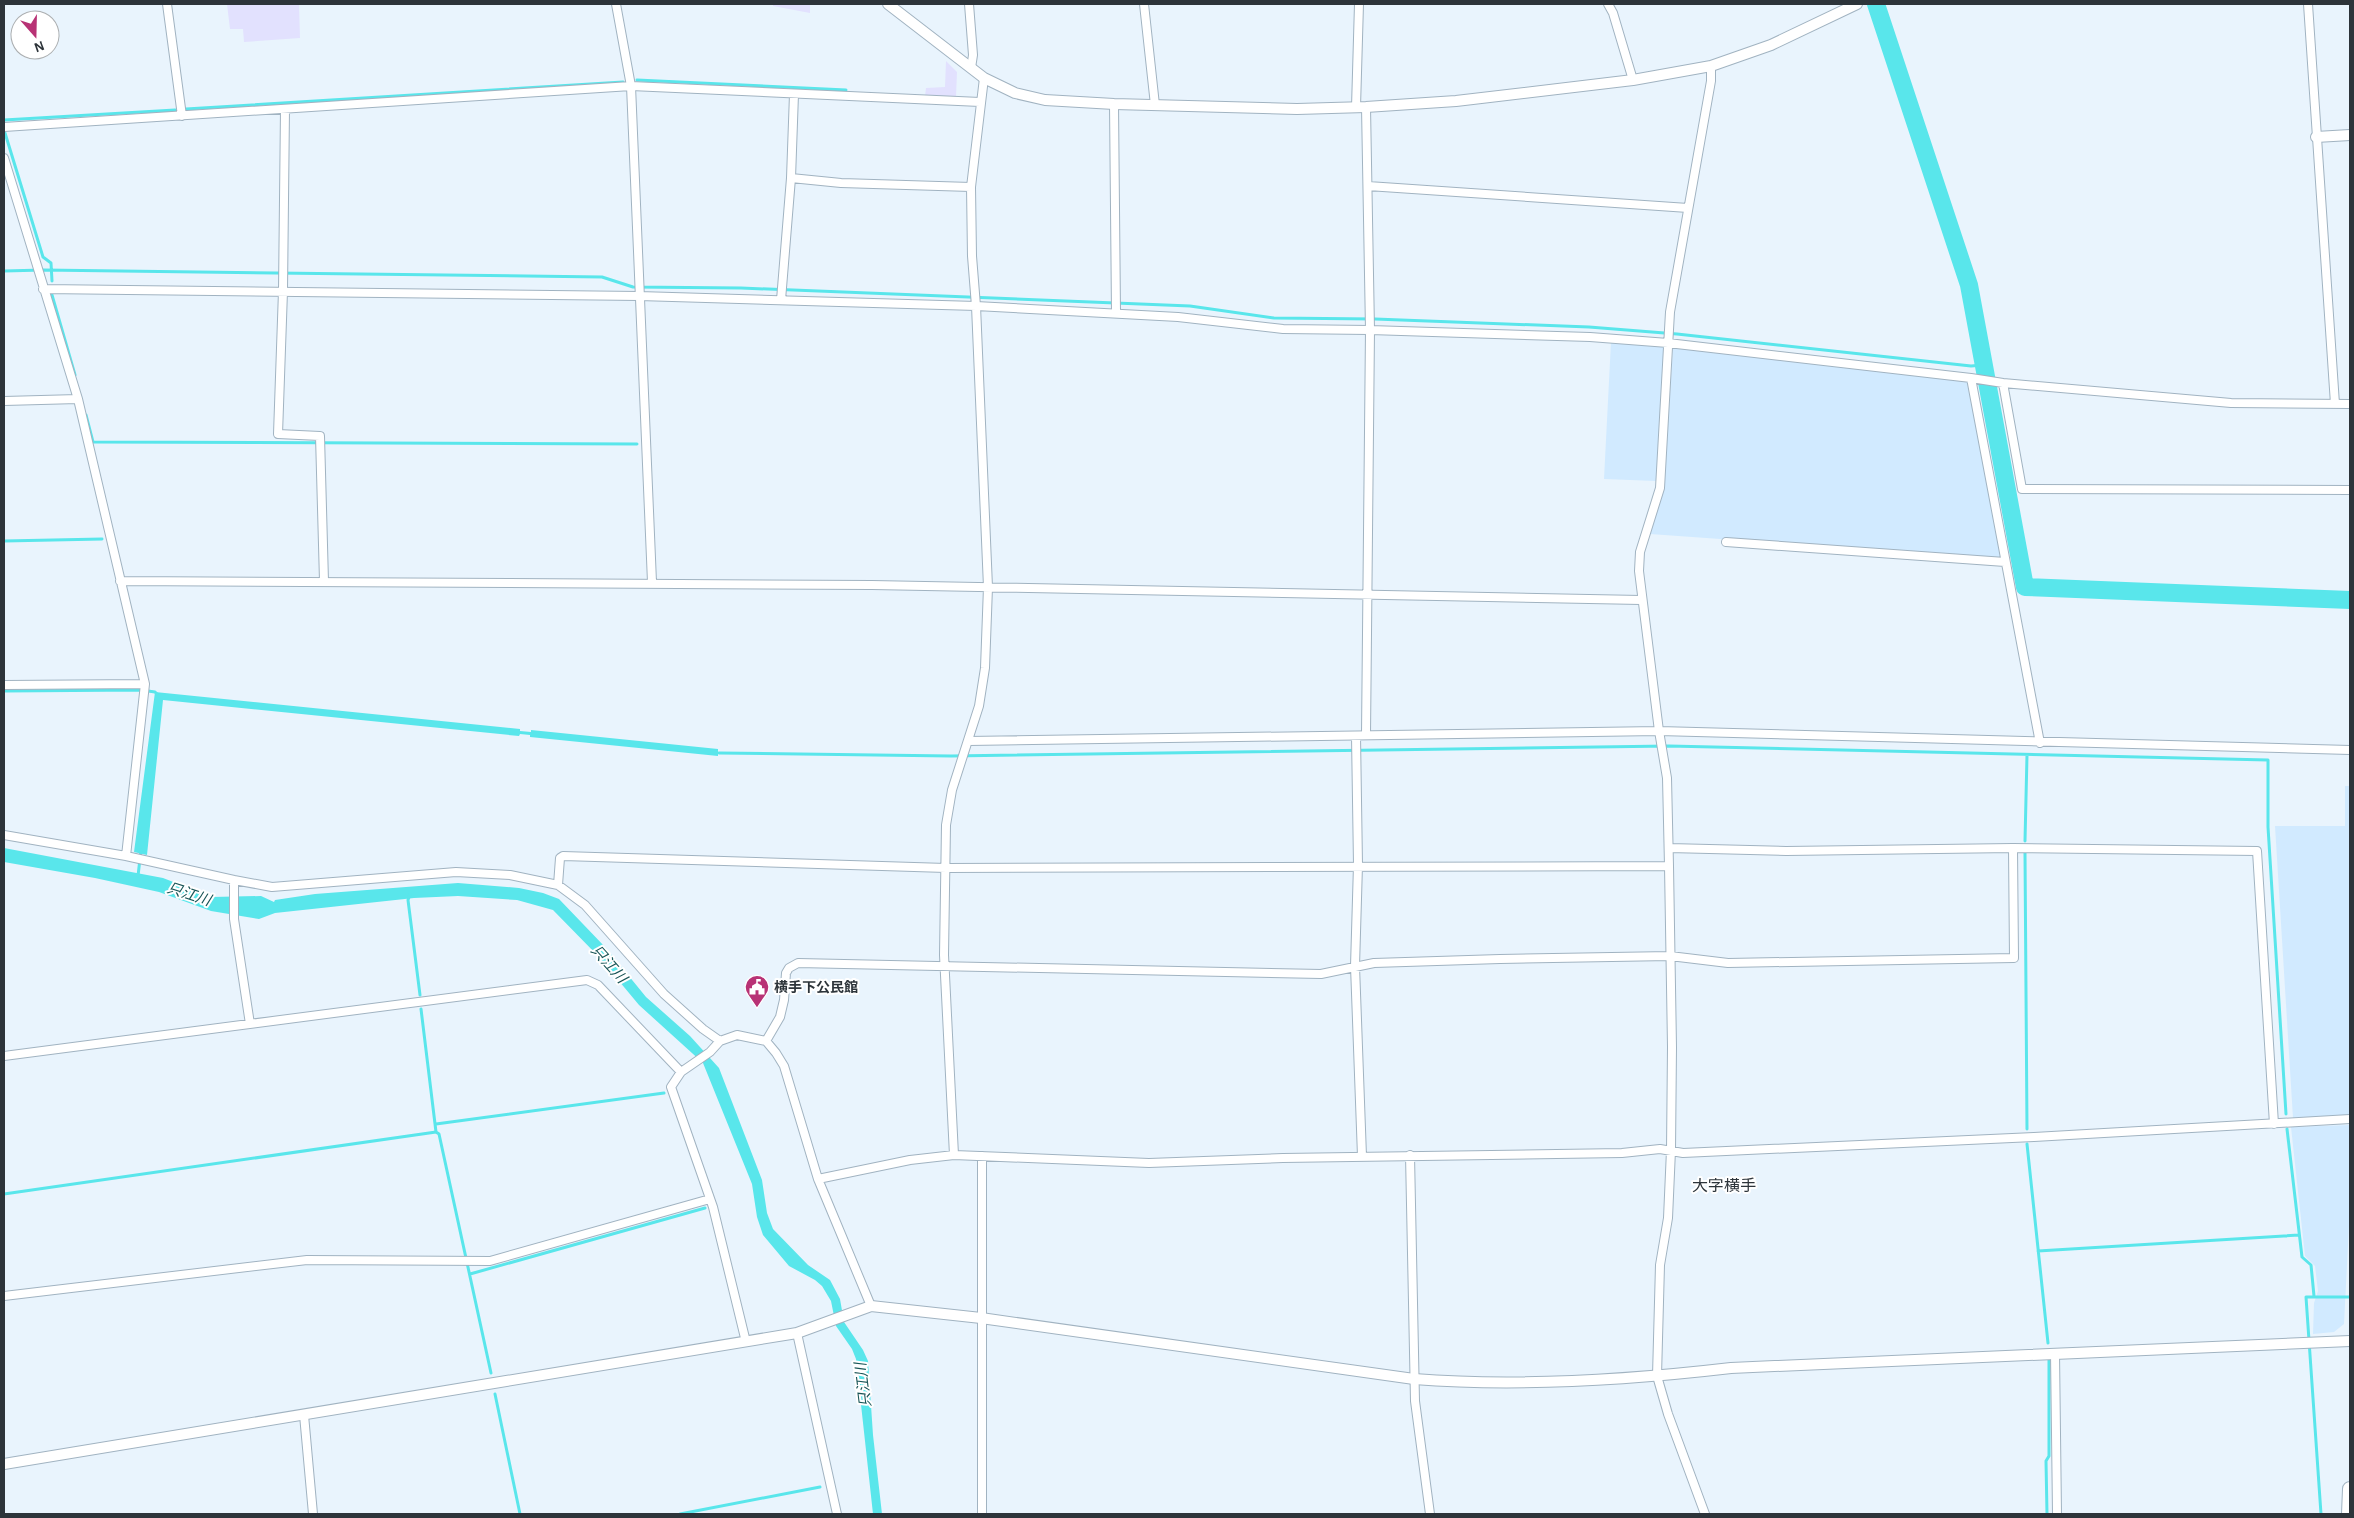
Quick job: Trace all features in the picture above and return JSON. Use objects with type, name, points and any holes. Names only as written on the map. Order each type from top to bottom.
[{"type":"highway","points":[[2350,1489],[2350,1514]]},
{"type":"street","points":[[167,4],[182,116]]},
{"type":"street","points":[[616,4],[631,86],[652,582]]},
{"type":"street","points":[[888,4],[984,78],[1015,93],[1045,100],[1114,104],[1297,109],[1456,101],[1633,80],[1711,66],[1770,45],[1857,4]]},
{"type":"street","points":[[969,4],[973,55],[970,68]]},
{"type":"street","points":[[1144,4],[1155,105]]},
{"type":"street","points":[[1359,4],[1361,107],[1368,186],[1370,314],[1366,735]]},
{"type":"street","points":[[1608,4],[1613,13],[1633,80]]},
{"type":"street","points":[[2308,4],[2335,404]]},
{"type":"street","points":[[1705,1514],[1668,1414],[1657,1376],[1660,1265],[1668,1218],[1671,1150],[1672,1047],[1669,848],[1667,778],[1658,731],[1639,571],[1640,552],[1660,488],[1668,329],[1711,81],[1711,66]]},
{"type":"street","points":[[954,1155],[946,966],[946,824],[952,790],[979,706],[985,668],[988,587],[976,306],[972,256],[971,187],[984,78]]},
{"type":"street","points":[[4,127],[631,86],[980,102]]},
{"type":"street","points":[[781,298],[791,178],[794,94]]},
{"type":"street","points":[[1114,104],[1116,313]]},
{"type":"street","points":[[285,109],[283,291],[278,434],[320,436],[324,582]]},
{"type":"street","points":[[2316,137],[2350,135]]},
{"type":"street","points":[[4,158],[78,399],[145,689],[126,856]]},
{"type":"street","points":[[791,178],[842,183],[971,187]]},
{"type":"street","points":[[1368,186],[1688,208]]},
{"type":"street","points":[[43,289],[639,293],[976,306],[1178,317],[1283,329],[1590,337],[1668,343],[2002,383],[2230,403],[2350,404]]},
{"type":"street","points":[[1970,378],[2040,743]]},
{"type":"street","points":[[2002,383],[2022,489],[2350,490]]},
{"type":"street","points":[[4,401],[78,399]]},
{"type":"street","points":[[1726,542],[2005,562]]},
{"type":"street","points":[[120,581],[652,582],[1641,600]]},
{"type":"street","points":[[4,685],[145,689]]},
{"type":"street","points":[[967,744],[1356,740],[1366,735],[1658,731],[2040,743],[2350,750]]},
{"type":"street","points":[[1356,740],[1358,865],[1355,966],[1362,1156]]},
{"type":"street","points":[[4,835],[126,856],[272,887],[456,872],[510,875],[558,885],[585,905],[664,994],[703,1029],[720,1041]]},
{"type":"street","points":[[1669,848],[1786,851],[2013,848],[2257,851],[2274,1124]]},
{"type":"street","points":[[766,1041],[780,1017],[784,1000],[786,973],[793,965],[946,966],[1321,974],[1374,963],[1500,959],[1670,956],[1728,963],[2014,958],[2013,848]]},
{"type":"street","points":[[558,885],[560,858],[563,856],[946,868],[1358,865],[1669,866]]},
{"type":"street","points":[[234,880],[234,919],[250,1024]]},
{"type":"street","points":[[4,1056],[587,980],[598,985],[681,1072]]},
{"type":"street","points":[[746,1342],[710,1199],[671,1087],[681,1072],[710,1052],[720,1041],[737,1035],[766,1041],[784,1066],[818,1179],[871,1306]]},
{"type":"street","points":[[818,1179],[910,1160],[954,1155],[1148,1163],[1362,1156],[1622,1153],[1660,1149],[1683,1153],[2034,1137],[2350,1119]]},
{"type":"street","points":[[1410,1155],[1414,1379],[1430,1514]]},
{"type":"street","points":[[982,1156],[982,1514]]},
{"type":"street","points":[[4,1296],[307,1260],[490,1261],[710,1199]]},
{"type":"street","points":[[4,1464],[797,1333],[849,1312],[871,1306],[982,1318],[1414,1379],[1467,1383],[1657,1376],[1731,1368],[2350,1341]]},
{"type":"street","points":[[797,1333],[837,1514]]},
{"type":"street","points":[[2055,1353],[2057,1514]]},
{"type":"street","points":[[304,1415],[313,1514]]},
{"type":"shaded area","points":[[227,4],[299,4],[300,38],[244,42],[243,29],[230,29]]},
{"type":"shaded area","points":[[773,4],[810,4],[810,13],[773,6]]},
{"type":"shaded area","points":[[946,61],[957,72],[956,97],[925,96],[926,88],[945,87]]},
{"type":"shaded area","points":[[1611,342],[1664,346],[1656,481],[1604,479]]},
{"type":"shaded area","points":[[1673,348],[1968,381],[2002,559],[1650,534],[1664,486]]},
{"type":"shaded area","points":[[2345,786],[2350,786],[2350,1116],[2293,1118],[2275,826],[2345,826]]},
{"type":"shaded area","points":[[2350,1125],[2350,1206],[2344,1324],[2334,1332],[2313,1334],[2314,1303],[2318,1291],[2315,1266],[2305,1256],[2291,1127]]},
{"type":"water","points":[[155,692],[520,729],[520,731],[531,732],[531,730],[718,749],[718,756],[530,737],[530,735],[520,734],[519,736],[163,700],[147,855],[134,852]]},
{"type":"water","name":"只江川","points":[[4,848],[163,878],[212,897],[261,896],[274,902],[275,900],[315,894],[458,883],[519,888],[543,893],[559,899],[606,948],[646,997],[690,1036],[719,1068],[762,1180],[767,1213],[773,1229],[808,1265],[830,1280],[840,1299],[844,1322],[863,1350],[868,1361],[873,1435],[882,1514],[873,1514],[856,1359],[852,1349],[836,1326],[831,1301],[822,1286],[815,1280],[789,1266],[763,1235],[757,1217],[752,1184],[703,1063],[639,1005],[599,957],[553,910],[517,900],[458,896],[414,898],[275,913],[259,919],[211,911],[159,892],[95,878],[4,862]]},
{"type":"waterway","points":[[1876,4],[1969,285],[2025,587],[2350,600]]},
{"type":"waterway","points":[[637,80],[846,90]]},
{"type":"waterway","points":[[186,109],[623,82]]},
{"type":"waterway","points":[[4,120],[175,110]]},
{"type":"waterway","points":[[5,133],[43,257],[51,263],[52,281]]},
{"type":"waterway","points":[[4,271],[602,277],[633,287],[741,288],[1190,306],[1274,318],[1375,319],[1589,327],[1677,334],[1971,366],[1983,365]]},
{"type":"waterway","points":[[52,295],[75,375]]},
{"type":"waterway","points":[[86,415],[93,442],[637,444]]},
{"type":"waterway","points":[[4,541],[102,539]]},
{"type":"waterway","points":[[4,691],[141,690],[157,694]]},
{"type":"waterway","points":[[719,753],[951,756],[1669,746],[2268,760],[2268,827],[2286,1114]]},
{"type":"waterway","points":[[2025,841],[2027,755]]},
{"type":"waterway","points":[[138,876],[141,850]]},
{"type":"waterway","points":[[2025,853],[2027,1129]]},
{"type":"waterway","points":[[410,894],[408,900],[420,995]]},
{"type":"waterway","points":[[421,1009],[436,1132]]},
{"type":"waterway","points":[[436,1124],[664,1093]]},
{"type":"waterway","points":[[2287,1129],[2302,1257],[2311,1265],[2314,1296]]},
{"type":"waterway","points":[[4,1194],[436,1132],[439,1134],[491,1373]]},
{"type":"waterway","points":[[2027,1144],[2048,1343]]},
{"type":"waterway","points":[[470,1274],[705,1208]]},
{"type":"waterway","points":[[2038,1251],[2299,1235]]},
{"type":"waterway","points":[[2321,1514],[2306,1297],[2350,1297]]},
{"type":"waterway","points":[[2047,1514],[2046,1461],[2049,1456],[2049,1360]]},
{"type":"waterway","points":[[495,1394],[520,1514]]},
{"type":"waterway","points":[[680,1514],[820,1487]]},
{"type":"place","name":"横手下公民館","points":[[757,1008]]},
{"type":"district","name":"大字横手","points":[[1724,1185]]}]
